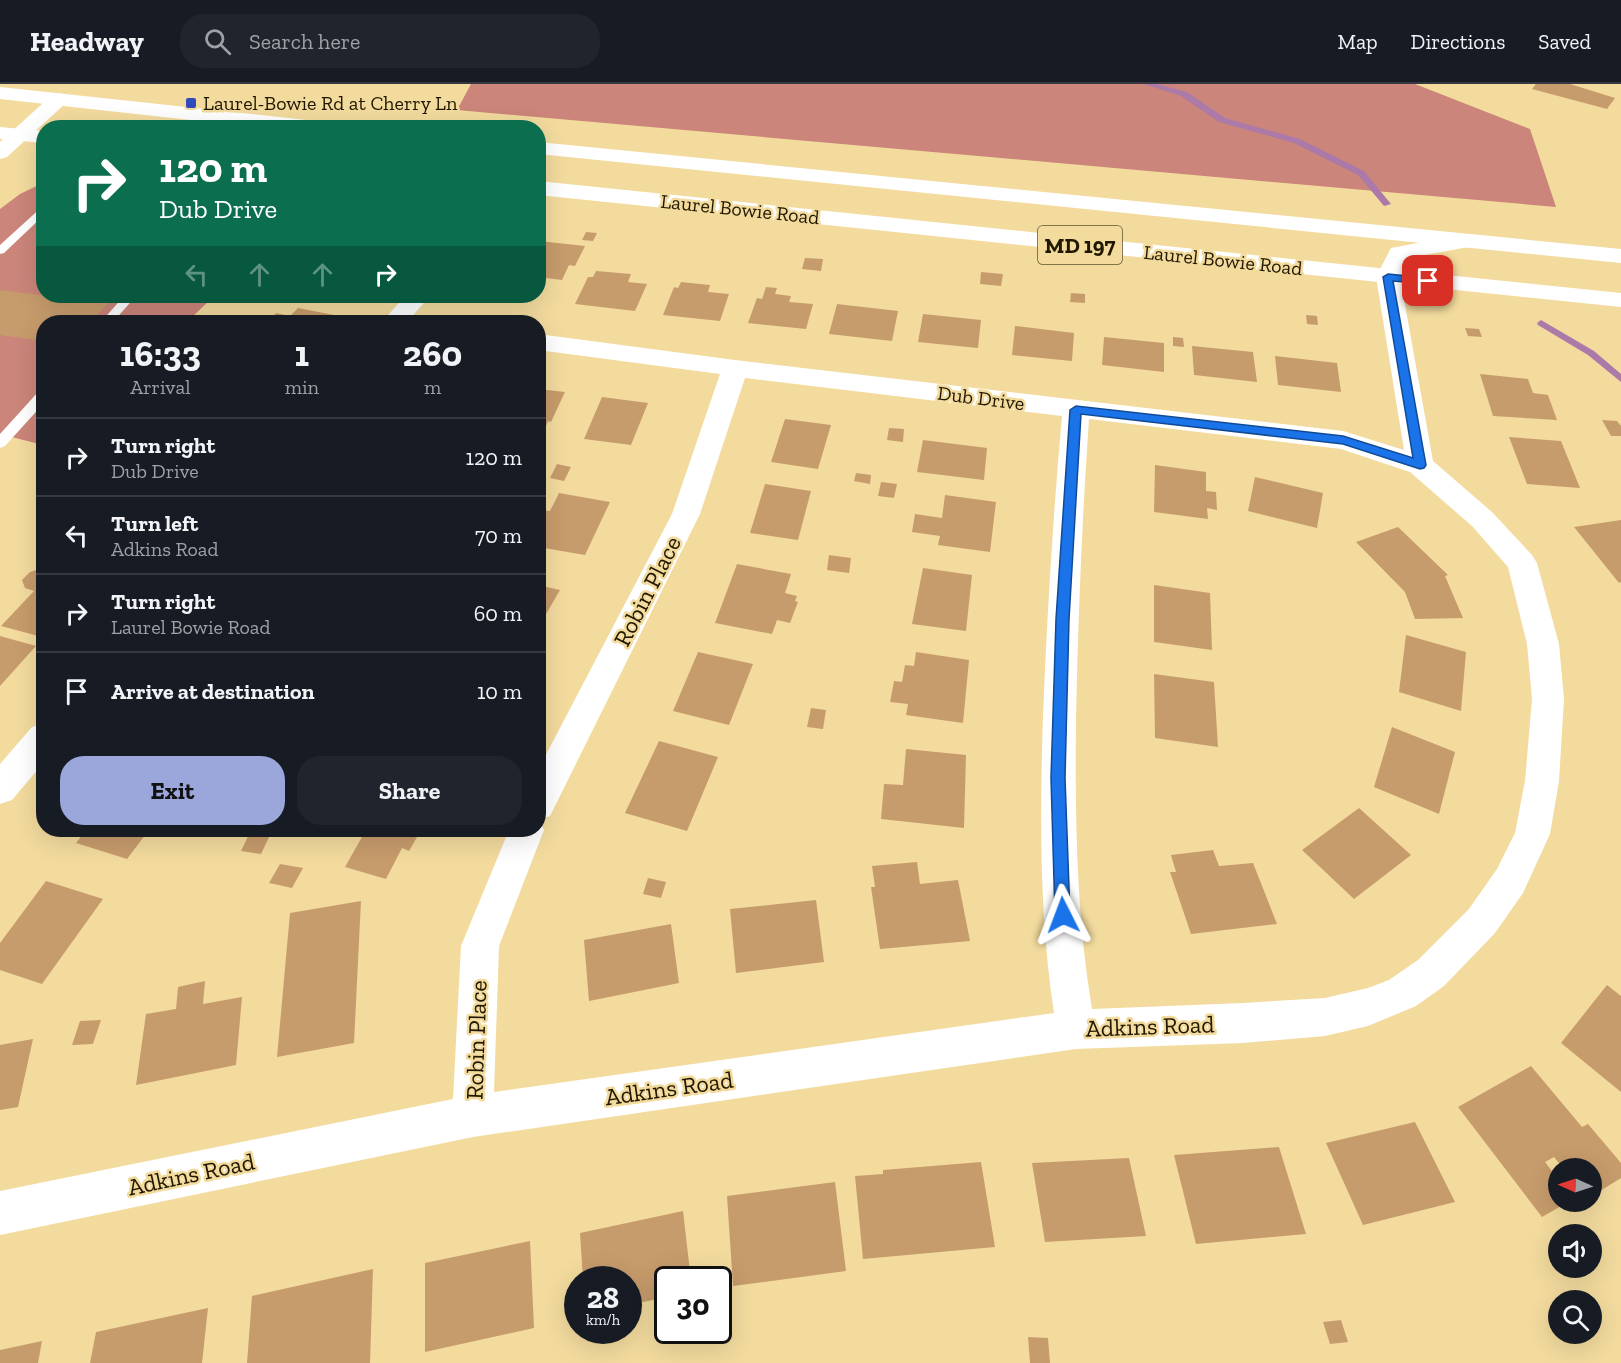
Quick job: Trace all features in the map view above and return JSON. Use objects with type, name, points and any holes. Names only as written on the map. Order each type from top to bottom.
[{"type":"street","points":[[0,93],[252,120]]},
{"type":"street","points":[[0,153],[10,134],[59,99]]},
{"type":"street","points":[[10,134],[36,136]]},
{"type":"street","name":"Laurel Bowie Road","points":[[546,149],[1621,256]]},
{"type":"street","name":"Laurel Bowie Road","points":[[546,190],[1621,300]]},
{"type":"street","points":[[1420,465],[1388,277],[1399,253],[1466,241]]},
{"type":"street","points":[[403,315],[412,303]]},
{"type":"street","name":"Dub Drive","points":[[546,343],[1076,410],[1343,440],[1420,465]]},
{"type":"street","name":"Robin Place","points":[[546,789],[686,514],[735,368]]},
{"type":"street","points":[[1076,410],[1062,619],[1058,778],[1064,938],[1068,983],[1076,1029]]},
{"type":"street","name":"Adkins Road","points":[[0,1213],[473,1116],[1076,1029],[1325,1017],[1368,1007],[1402,993],[1431,973],[1482,921],[1510,881],[1532,834],[1542,781],[1548,699],[1543,644],[1522,563],[1482,519],[1420,465]]},
{"type":"street","points":[[0,789],[36,746]]},
{"type":"street","name":"Robin Place","points":[[473,1116],[480,945],[523,837]]},
{"type":"lane","points":[[0,251],[36,216]]},
{"type":"lane","points":[[113,315],[124,303]]},
{"type":"lane","points":[[0,443],[36,403]]},
{"type":"shaded area","points":[[471,84],[1415,84],[1530,129],[1556,207],[457,110]]},
{"type":"shaded area","points":[[36,186],[36,303],[207,303],[194,315],[36,315],[36,443],[0,434],[0,209],[20,194]]},
{"type":"building","points":[[1536,84],[1570,84],[1615,98],[1607,109],[1532,89]]},
{"type":"building","points":[[586,232],[597,233],[593,241],[582,240]]},
{"type":"building","points":[[546,242],[585,246],[575,266],[569,265],[562,280],[546,278]]},
{"type":"building","points":[[805,258],[823,259],[821,271],[802,269]]},
{"type":"building","points":[[596,271],[631,274],[628,282],[647,284],[635,311],[575,304],[588,277],[593,277]]},
{"type":"building","points":[[981,272],[1003,274],[1001,286],[980,284]]},
{"type":"building","points":[[681,282],[710,285],[708,292],[729,294],[720,321],[663,315],[674,287],[678,288]]},
{"type":"building","points":[[766,287],[777,288],[775,294],[791,296],[789,302],[813,304],[806,329],[748,323],[757,298],[762,299]]},
{"type":"building","points":[[0,290],[36,295],[36,303],[108,303],[97,315],[36,315],[36,340],[0,335]]},
{"type":"building","points":[[1071,293],[1085,294],[1085,303],[1070,302]]},
{"type":"building","points":[[837,304],[898,311],[892,341],[829,334]]},
{"type":"building","points":[[298,308],[334,315],[291,315]]},
{"type":"building","points":[[923,314],[981,320],[978,348],[918,342]]},
{"type":"building","points":[[1306,315],[1317,316],[1318,325],[1307,324]]},
{"type":"building","points":[[1015,326],[1074,333],[1072,361],[1012,355]]},
{"type":"building","points":[[1465,328],[1479,329],[1482,337],[1468,336]]},
{"type":"building","points":[[1104,337],[1164,343],[1164,372],[1102,365]]},
{"type":"building","points":[[1173,337],[1183,338],[1184,347],[1173,346]]},
{"type":"building","points":[[1192,346],[1253,352],[1257,382],[1194,375]]},
{"type":"building","points":[[1275,356],[1337,363],[1341,392],[1278,385]]},
{"type":"building","points":[[1480,374],[1528,379],[1533,393],[1548,395],[1557,420],[1493,416]]},
{"type":"building","points":[[546,390],[565,392],[551,422],[548,421],[546,426]]},
{"type":"building","points":[[602,397],[648,403],[631,445],[584,439]]},
{"type":"building","points":[[785,419],[831,425],[818,469],[771,462]]},
{"type":"building","points":[[1602,420],[1617,421],[1621,426],[1621,436],[1611,436]]},
{"type":"building","points":[[889,428],[904,429],[903,442],[887,440]]},
{"type":"building","points":[[1509,437],[1561,441],[1580,488],[1527,484]]},
{"type":"building","points":[[923,440],[987,448],[984,480],[917,472]]},
{"type":"building","points":[[557,464],[571,467],[564,481],[550,478]]},
{"type":"building","points":[[1155,465],[1206,472],[1206,491],[1216,492],[1217,510],[1207,508],[1208,519],[1154,512]]},
{"type":"building","points":[[856,473],[871,475],[870,484],[854,481]]},
{"type":"building","points":[[1255,477],[1323,493],[1317,528],[1248,511]]},
{"type":"building","points":[[881,482],[897,484],[894,498],[878,496]]},
{"type":"building","points":[[765,484],[811,491],[798,540],[750,533]]},
{"type":"building","points":[[559,493],[610,502],[585,555],[546,548],[546,511],[550,511]]},
{"type":"building","points":[[945,495],[996,502],[990,552],[938,545],[940,536],[912,532],[915,514],[942,518]]},
{"type":"building","points":[[1621,520],[1621,582],[1619,583],[1574,527]]},
{"type":"building","points":[[1398,527],[1448,575],[1445,576],[1463,618],[1415,619],[1405,592],[1356,542]]},
{"type":"building","points":[[829,555],[851,558],[849,573],[827,570]]},
{"type":"building","points":[[737,564],[791,574],[785,593],[797,596],[795,601],[798,602],[790,623],[777,620],[772,634],[715,623]]},
{"type":"building","points":[[923,568],[972,575],[966,631],[912,624]]},
{"type":"building","points":[[36,570],[36,635],[1,626],[34,591],[25,588],[22,580],[30,572]]},
{"type":"building","points":[[1154,585],[1210,593],[1212,650],[1154,642]]},
{"type":"building","points":[[546,587],[560,590],[546,614]]},
{"type":"building","points":[[1406,635],[1466,652],[1461,711],[1399,692]]},
{"type":"building","points":[[0,636],[36,646],[0,686]]},
{"type":"building","points":[[698,652],[753,664],[729,725],[673,711]]},
{"type":"building","points":[[916,652],[969,660],[963,723],[906,715],[908,704],[890,702],[894,681],[902,682],[905,665],[914,666]]},
{"type":"building","points":[[1154,674],[1214,682],[1218,747],[1155,738]]},
{"type":"building","points":[[811,708],[826,710],[823,729],[807,727]]},
{"type":"building","points":[[1392,727],[1455,752],[1439,814],[1374,787]]},
{"type":"building","points":[[659,741],[718,757],[687,831],[625,813]]},
{"type":"building","points":[[906,749],[966,755],[964,828],[881,819],[884,784],[903,785]]},
{"type":"building","points":[[1359,808],[1411,855],[1354,899],[1302,850]]},
{"type":"building","points":[[81,837],[144,837],[127,859],[76,843]]},
{"type":"building","points":[[248,837],[269,837],[261,854],[241,851]]},
{"type":"building","points":[[362,837],[417,837],[409,851],[402,848],[386,879],[345,867]]},
{"type":"building","points":[[1213,850],[1219,866],[1253,863],[1277,924],[1191,934],[1170,872],[1176,872],[1171,855]]},
{"type":"building","points":[[917,862],[920,884],[958,880],[970,941],[880,949],[871,887],[875,887],[872,866]]},
{"type":"building","points":[[280,864],[303,868],[292,888],[269,883]]},
{"type":"building","points":[[648,878],[666,882],[661,898],[643,894]]},
{"type":"building","points":[[46,881],[103,899],[42,984],[0,970],[0,943]]},
{"type":"building","points":[[816,900],[824,962],[736,973],[730,909]]},
{"type":"building","points":[[361,901],[354,1043],[277,1057],[290,913]]},
{"type":"building","points":[[671,924],[679,983],[589,1001],[584,940]]},
{"type":"building","points":[[205,981],[203,1004],[242,997],[236,1065],[136,1085],[146,1014],[176,1009],[178,987]]},
{"type":"building","points":[[1607,985],[1621,996],[1621,1092],[1561,1043]]},
{"type":"building","points":[[101,1020],[93,1044],[72,1045],[80,1021]]},
{"type":"building","points":[[33,1039],[18,1107],[0,1110],[0,1045]]},
{"type":"building","points":[[1531,1066],[1582,1127],[1588,1124],[1621,1163],[1621,1178],[1602,1190],[1602,1158],[1548,1158],[1545,1162],[1548,1166],[1548,1212],[1551,1212],[1542,1217],[1458,1107]]},
{"type":"building","points":[[1415,1122],[1455,1202],[1363,1225],[1326,1143]]},
{"type":"building","points":[[1279,1147],[1306,1234],[1196,1244],[1174,1155]]},
{"type":"building","points":[[1129,1158],[1146,1236],[1045,1242],[1032,1163]]},
{"type":"building","points":[[981,1162],[995,1247],[863,1259],[855,1176],[883,1174],[883,1170]]},
{"type":"building","points":[[835,1182],[846,1271],[733,1286],[727,1196]]},
{"type":"building","points":[[683,1211],[689,1266],[654,1266],[654,1300],[642,1302],[642,1266],[582,1266],[580,1233]]},
{"type":"building","points":[[530,1241],[534,1328],[425,1352],[425,1263]]},
{"type":"building","points":[[373,1269],[370,1363],[247,1363],[252,1296]]},
{"type":"building","points":[[208,1308],[202,1363],[90,1363],[96,1332]]},
{"type":"building","points":[[1341,1320],[1348,1342],[1330,1344],[1323,1322]]},
{"type":"building","points":[[1028,1337],[1048,1338],[1050,1363],[1030,1363]]},
{"type":"building","points":[[42,1341],[38,1363],[0,1363],[0,1350]]},
{"type":"waterway","points":[[1148,84],[1184,94],[1222,120],[1297,141],[1361,173],[1387,204]]},
{"type":"waterway","points":[[1541,323],[1591,353],[1621,379]]},
{"type":"place","name":"Laurel-Bowie Rd at Cherry Ln","points":[[191,103]]},
{"type":"route","points":[[1063,915],[1058,778],[1062,619],[1076,410],[1343,440],[1420,465],[1388,277],[1428,281]]}]
